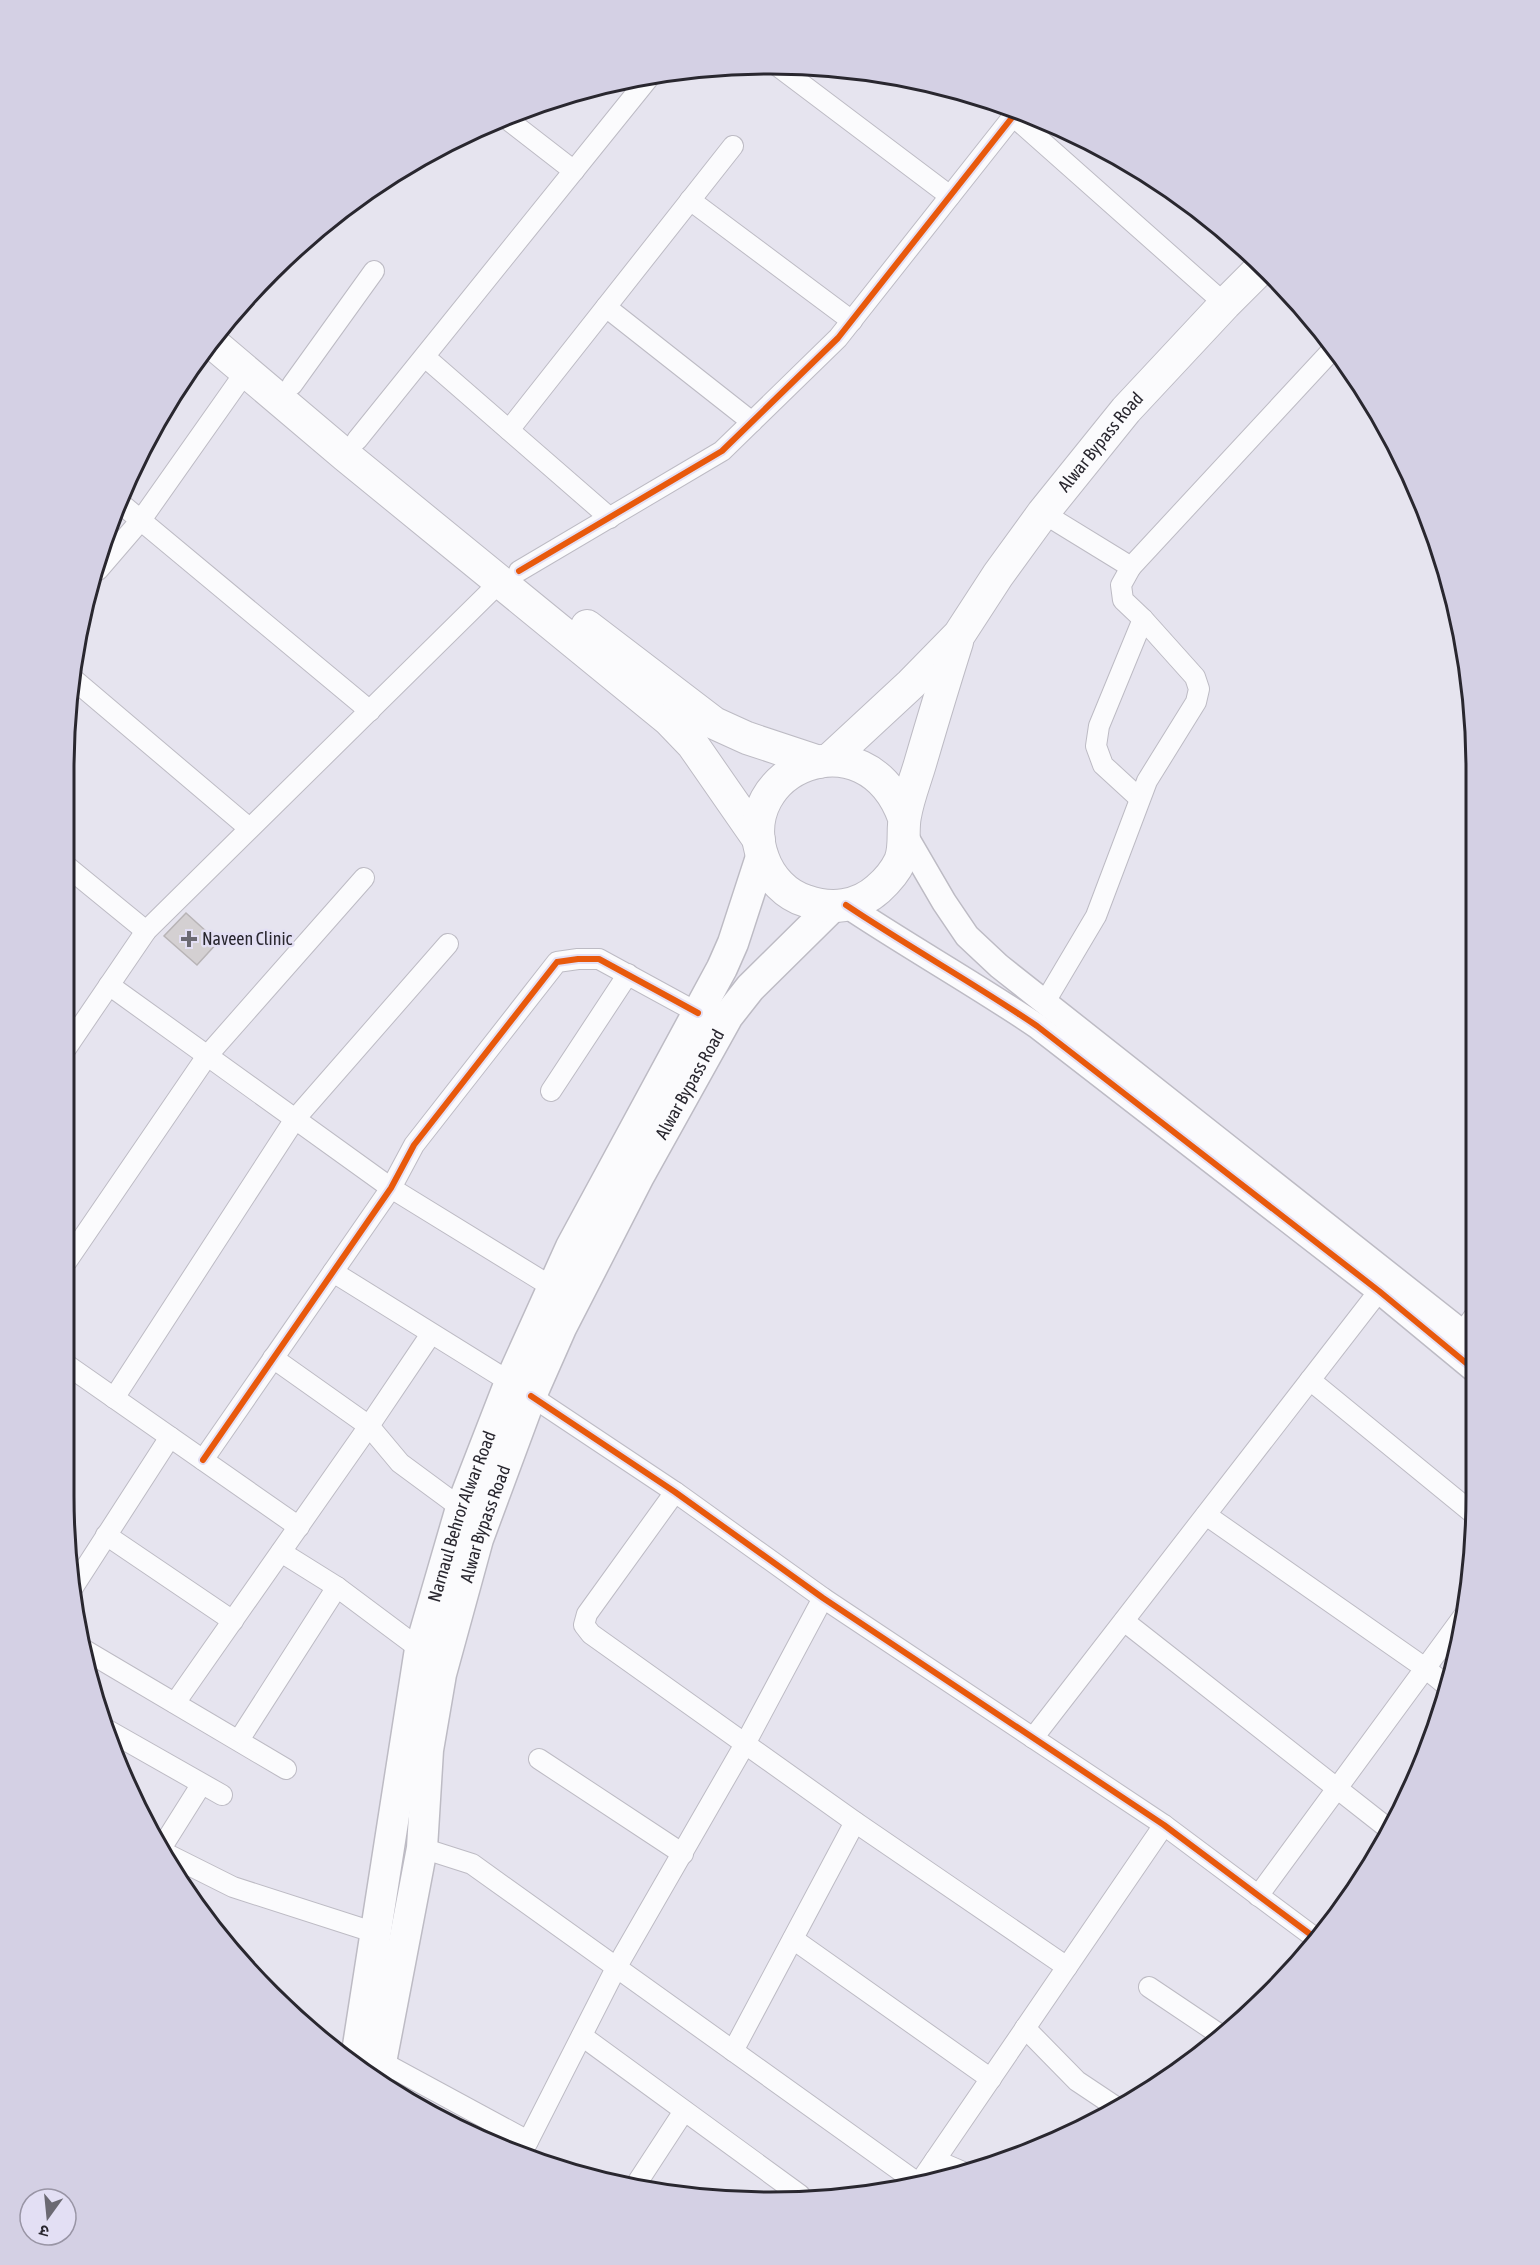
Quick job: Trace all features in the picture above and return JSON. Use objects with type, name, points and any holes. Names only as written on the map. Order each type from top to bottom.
[{"type":"highway","name":"Alwar Bypass Road","points":[[959,635],[1042,513],[1126,410],[1256,273]]},
{"type":"highway","points":[[228,333],[357,440],[693,745],[760,847]]},
{"type":"highway","points":[[217,346],[346,456],[509,577],[714,723],[747,738],[824,761]]},
{"type":"highway","points":[[824,761],[911,684],[959,635]]},
{"type":"highway","points":[[904,826],[898,801],[890,787],[862,766],[846,761],[824,761],[804,765],[790,773],[769,795],[762,809],[759,824],[760,847],[766,867],[774,878],[793,896],[819,905],[839,906],[870,896],[888,880],[901,859],[904,826],[959,635]]},
{"type":"main road","name":"Narnaul Behror Alwar Road","points":[[372,2066],[376,1933],[420,1648],[461,1508],[520,1389],[552,1287],[733,943],[760,847]]},
{"type":"main road","name":"Alwar Bypass Road","points":[[372,2067],[422,1848],[428,1750],[441,1674],[520,1389],[561,1328],[595,1258],[728,1016],[750,988],[839,906]]},
{"type":"street","points":[[789,74],[950,196]]},
{"type":"street","points":[[357,440],[643,85]]},
{"type":"street","points":[[74,1032],[146,931],[249,828],[509,577],[722,451],[752,422],[838,338],[1012,117]]},
{"type":"street","points":[[1025,122],[1225,304]]},
{"type":"street","points":[[512,123],[574,171]]},
{"type":"street","points":[[509,430],[734,146]]},
{"type":"street","points":[[690,200],[852,321]]},
{"type":"street","points":[[292,385],[374,271]]},
{"type":"street","points":[[606,307],[752,422]]},
{"type":"street","points":[[1045,1002],[1096,916],[1147,781],[1196,702],[1199,689],[1195,677],[1123,600],[1121,585],[1131,567],[1329,354]]},
{"type":"street","points":[[424,357],[610,518]]},
{"type":"street","points":[[105,561],[141,520],[246,371]]},
{"type":"street","points":[[125,507],[370,711]]},
{"type":"street","points":[[1042,513],[1131,567]]},
{"type":"street","points":[[1140,798],[1103,765],[1096,746],[1099,726],[1143,619]]},
{"type":"street","points":[[79,684],[249,828]]},
{"type":"street","points":[[904,826],[944,903],[967,936],[999,966],[1401,1286],[1463,1342]]},
{"type":"street","points":[[74,872],[146,931]]},
{"type":"street","points":[[74,1251],[207,1056],[364,878]]},
{"type":"street","points":[[839,906],[980,988],[1037,1026],[1379,1291],[1463,1342]]},
{"type":"street","points":[[114,1398],[295,1119],[448,944]]},
{"type":"street","points":[[203,1460],[392,1188],[414,1145],[557,962],[578,958],[599,959],[698,1013]]},
{"type":"street","points":[[550,1092],[628,974]]},
{"type":"street","points":[[109,985],[392,1188],[552,1287]]},
{"type":"street","points":[[333,1272],[520,1389],[675,1492],[823,1598],[1164,1825],[1310,1934]]},
{"type":"street","points":[[1033,1738],[1379,1291]]},
{"type":"street","points":[[175,1703],[431,1334]]},
{"type":"street","points":[[273,1358],[369,1426],[400,1463],[461,1508]]},
{"type":"street","points":[[74,1369],[299,1527]]},
{"type":"street","points":[[1310,1380],[1466,1507]]},
{"type":"street","points":[[78,1579],[170,1437]]},
{"type":"street","points":[[675,1492],[588,1614],[584,1625],[591,1634],[855,1822],[1067,1967]]},
{"type":"street","points":[[1206,1515],[1441,1681]]},
{"type":"street","points":[[106,1535],[233,1621]]},
{"type":"street","points":[[281,1552],[337,1587],[420,1648]]},
{"type":"street","points":[[239,1740],[337,1587]]},
{"type":"street","points":[[525,2147],[616,1968],[745,1744],[823,1598]]},
{"type":"street","points":[[1124,1621],[1383,1825]]},
{"type":"street","points":[[1258,1896],[1453,1630]]},
{"type":"street","points":[[92,1654],[286,1769]]},
{"type":"street","points":[[116,1735],[222,1795]]},
{"type":"street","points":[[539,1759],[682,1854]]},
{"type":"street","points":[[166,1841],[201,1785]]},
{"type":"street","points":[[733,2051],[855,1822]]},
{"type":"street","points":[[926,2173],[1164,1825]]},
{"type":"street","points":[[422,1848],[472,1863],[908,2178]]},
{"type":"street","points":[[177,1859],[233,1887],[376,1933]]},
{"type":"street","points":[[793,1939],[990,2079]]},
{"type":"street","points":[[1149,1987],[1215,2031]]},
{"type":"street","points":[[1025,2028],[1077,2081],[1110,2103]]},
{"type":"street","points":[[582,2036],[794,2191]]},
{"type":"street","points":[[382,2073],[511,2141]]},
{"type":"street","points":[[640,2179],[684,2111]]},
{"type":"street","points":[[935,2160],[952,2167]]},
{"type":"building","points":[[186,913],[218,942],[197,965],[164,936]]},
{"type":"cycle path","points":[[519,571],[722,451],[838,338],[1012,117]]},
{"type":"cycle path","points":[[846,905],[1037,1026],[1379,1291],[1466,1363]]},
{"type":"cycle path","points":[[203,1460],[391,1188],[414,1145],[557,962],[599,959],[698,1013]]},
{"type":"cycle path","points":[[531,1396],[675,1492],[823,1598],[1164,1825],[1310,1934]]},
{"type":"place","name":"Naveen Clinic","points":[[189,939]]}]
